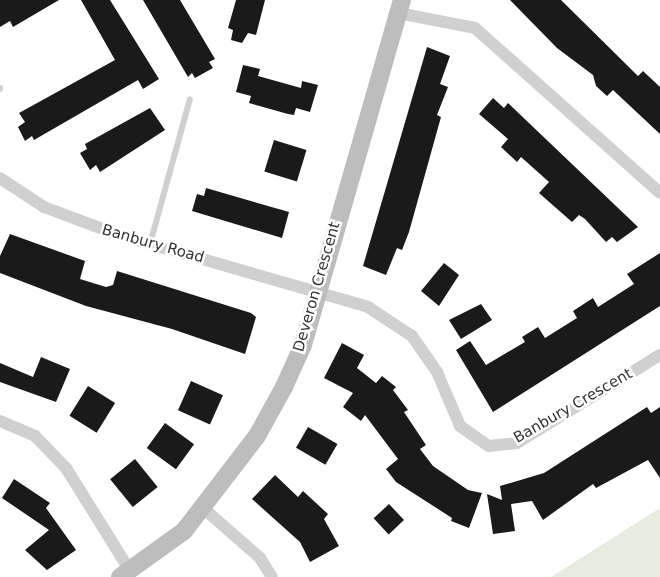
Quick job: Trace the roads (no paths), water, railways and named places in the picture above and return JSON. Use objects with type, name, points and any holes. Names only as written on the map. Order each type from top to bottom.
[{"type":"street","points":[[400,6],[475,28],[660,193]]},
{"type":"street","name":"Deveron Crescent","points":[[125,574],[184,531],[257,436],[284,387],[303,344],[315,289],[400,6]]},
{"type":"street","name":"Banbury Road","points":[[0,178],[44,207],[150,244],[315,289]]},
{"type":"street","name":"Banbury Crescent","points":[[315,289],[368,307],[412,336],[437,372],[460,426],[489,446],[518,443],[660,355]]},
{"type":"street","points":[[0,421],[35,436],[66,468],[125,574]]},
{"type":"street","points":[[202,507],[260,558],[272,577]]},
{"type":"lane","points":[[150,244],[190,99]]}]
